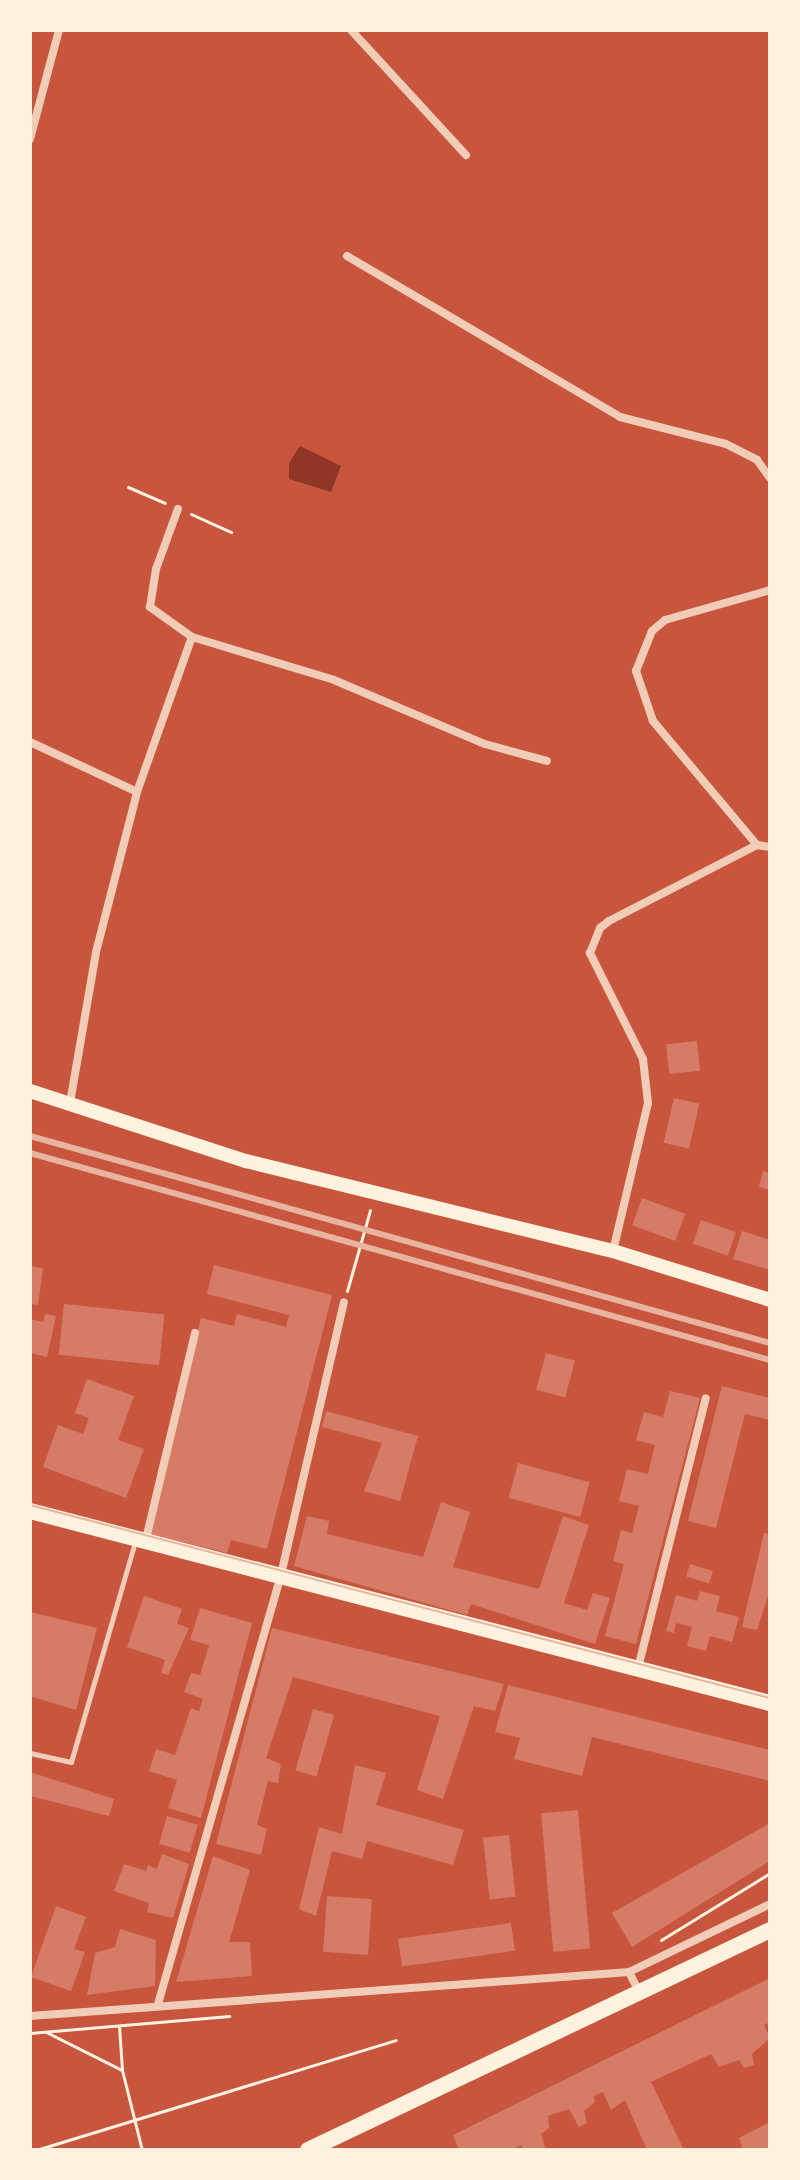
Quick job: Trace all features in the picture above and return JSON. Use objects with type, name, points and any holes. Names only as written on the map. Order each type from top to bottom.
[{"type":"main road","points":[[30,1091],[246,1161],[613,1251],[770,1300]]},
{"type":"main road","points":[[30,1511],[141,1538],[280,1579],[770,1703]]},
{"type":"main road","points":[[308,2150],[770,1930]]},
{"type":"street","points":[[30,139],[59,30]]},
{"type":"street","points":[[351,30],[466,155]]},
{"type":"street","points":[[347,256],[620,417],[726,444],[757,460],[770,478]]},
{"type":"street","points":[[178,509],[156,569],[150,607],[192,637],[334,680],[485,744],[547,761]]},
{"type":"street","points":[[757,845],[653,721],[636,671],[652,631],[665,620],[770,590]]},
{"type":"street","points":[[70,1103],[96,952],[137,792],[192,637]]},
{"type":"street","points":[[30,742],[137,792]]},
{"type":"street","points":[[613,1251],[648,1092],[643,1059],[590,953],[600,928],[609,921],[757,845],[770,847]]},
{"type":"street","points":[[158,2004],[280,1579],[344,1302]]},
{"type":"street","points":[[141,1538],[195,1333]]},
{"type":"street","points":[[638,1671],[706,1398]]},
{"type":"street","points":[[30,2016],[158,2004],[629,1972],[770,1904]]},
{"type":"street","points":[[629,1972],[639,1992]]},
{"type":"lane","points":[[30,1753],[71,1762],[141,1538]]},
{"type":"path","points":[[344,1302],[375,1194]]},
{"type":"path","points":[[117,2008],[122,2070],[138,2120],[142,2150]]},
{"type":"path","points":[[30,2024],[122,2070]]},
{"type":"path","points":[[36,2150],[396,2040]]},
{"type":"shaded area","points":[[300,446],[341,466],[331,492],[289,479],[289,463]]},
{"type":"building","points":[[697,1041],[700,1071],[669,1074],[666,1044]]},
{"type":"building","points":[[674,1098],[699,1104],[689,1149],[664,1143]]},
{"type":"building","points":[[763,1171],[770,1173],[770,1190],[759,1187]]},
{"type":"building","points":[[642,1198],[685,1214],[675,1241],[632,1225]]},
{"type":"building","points":[[701,1220],[736,1232],[728,1256],[693,1244]]},
{"type":"building","points":[[742,1231],[770,1240],[770,1270],[733,1259]]},
{"type":"building","points":[[214,1265],[332,1295],[267,1549],[231,1540],[227,1553],[151,1534],[201,1318],[234,1326],[237,1314],[286,1327],[289,1315],[207,1294]]},
{"type":"building","points":[[30,1266],[43,1268],[38,1305],[30,1304]]},
{"type":"building","points":[[64,1304],[164,1315],[159,1365],[59,1355]]},
{"type":"building","points":[[45,1314],[56,1316],[47,1357],[30,1353],[30,1319],[43,1322]]},
{"type":"building","points":[[546,1353],[575,1361],[565,1397],[536,1390]]},
{"type":"building","points":[[87,1379],[134,1396],[118,1440],[144,1449],[126,1498],[43,1467],[58,1425],[83,1434],[89,1418],[75,1413]]},
{"type":"building","points":[[722,1386],[770,1398],[770,1420],[745,1414],[716,1528],[688,1521]]},
{"type":"building","points":[[670,1391],[700,1398],[636,1644],[605,1636],[624,1564],[613,1561],[621,1530],[632,1533],[639,1506],[619,1501],[627,1469],[648,1474],[655,1445],[636,1440],[644,1412],[663,1417]]},
{"type":"building","points":[[326,1411],[418,1436],[400,1501],[364,1491],[382,1443],[322,1427]]},
{"type":"building","points":[[518,1463],[589,1482],[580,1517],[509,1498]]},
{"type":"building","points":[[441,1502],[470,1512],[453,1567],[539,1589],[563,1516],[589,1525],[564,1603],[587,1610],[593,1593],[610,1598],[595,1644],[471,1604],[467,1615],[294,1566],[307,1516],[329,1521],[327,1534],[423,1557]]},
{"type":"building","points":[[764,1533],[770,1534],[770,1590],[757,1630],[742,1627]]},
{"type":"building","points":[[690,1564],[713,1571],[709,1583],[686,1576]]},
{"type":"building","points":[[700,1591],[720,1596],[716,1611],[739,1617],[732,1642],[710,1636],[706,1651],[687,1646],[692,1627],[676,1623],[674,1633],[666,1631],[676,1595],[697,1601]]},
{"type":"building","points":[[144,1596],[182,1609],[177,1624],[189,1628],[168,1675],[161,1673],[165,1660],[127,1647]]},
{"type":"building","points":[[200,1608],[252,1623],[201,1818],[168,1808],[177,1780],[149,1771],[156,1749],[175,1755],[191,1708],[199,1711],[203,1699],[184,1692],[191,1673],[200,1675],[209,1645],[190,1640]]},
{"type":"building","points":[[30,1612],[97,1628],[76,1710],[30,1696]]},
{"type":"building","points":[[272,1628],[504,1684],[495,1711],[474,1706],[443,1799],[417,1790],[440,1716],[293,1677],[266,1758],[281,1764],[278,1783],[268,1781],[257,1825],[267,1829],[261,1855],[216,1844]]},
{"type":"building","points":[[508,1685],[770,1750],[770,1781],[592,1737],[582,1776],[514,1759],[520,1738],[495,1732]]},
{"type":"building","points":[[313,1709],[334,1715],[317,1777],[295,1771]]},
{"type":"building","points":[[355,1765],[386,1773],[376,1805],[464,1830],[453,1865],[367,1841],[362,1859],[332,1851],[316,1916],[299,1909],[319,1827],[342,1834]]},
{"type":"building","points":[[30,1772],[114,1799],[109,1816],[30,1796]]},
{"type":"building","points":[[578,1810],[590,1948],[553,1952],[541,1813]]},
{"type":"building","points":[[167,1816],[198,1825],[190,1853],[159,1844]]},
{"type":"building","points":[[770,1823],[770,1861],[632,1947],[612,1913]]},
{"type":"building","points":[[509,1835],[515,1897],[490,1899],[483,1838]]},
{"type":"building","points":[[162,1854],[189,1864],[173,1918],[147,1912],[149,1903],[114,1891],[124,1864],[146,1871],[148,1865],[157,1869]]},
{"type":"building","points":[[213,1856],[250,1870],[229,1942],[250,1942],[252,1976],[176,1982]]},
{"type":"building","points":[[327,1896],[372,1899],[368,1955],[323,1952]]},
{"type":"building","points":[[56,1906],[86,1917],[74,1949],[85,1952],[71,1991],[31,1977]]},
{"type":"building","points":[[511,1923],[515,1951],[402,1967],[398,1939]]},
{"type":"building","points":[[120,1929],[156,1940],[155,1986],[87,1995],[95,1953],[115,1947]]},
{"type":"building","points":[[770,1978],[770,2022],[764,2025],[770,2038],[752,2054],[754,2065],[744,2068],[739,2060],[719,2067],[711,2054],[651,2082],[684,2150],[647,2150],[625,2100],[611,2110],[603,2092],[594,2096],[595,2102],[584,2111],[587,2123],[579,2127],[569,2109],[548,2116],[549,2128],[541,2134],[546,2150],[524,2150],[521,2145],[512,2150],[459,2150],[453,2135]]},
{"type":"building","points":[[768,2123],[770,2150],[743,2150],[739,2138]]},
{"type":"tram line","points":[[30,1505],[770,1698]]},
{"type":"railway","points":[[30,1136],[770,1343]]},
{"type":"railway","points":[[30,1153],[770,1360]]}]
